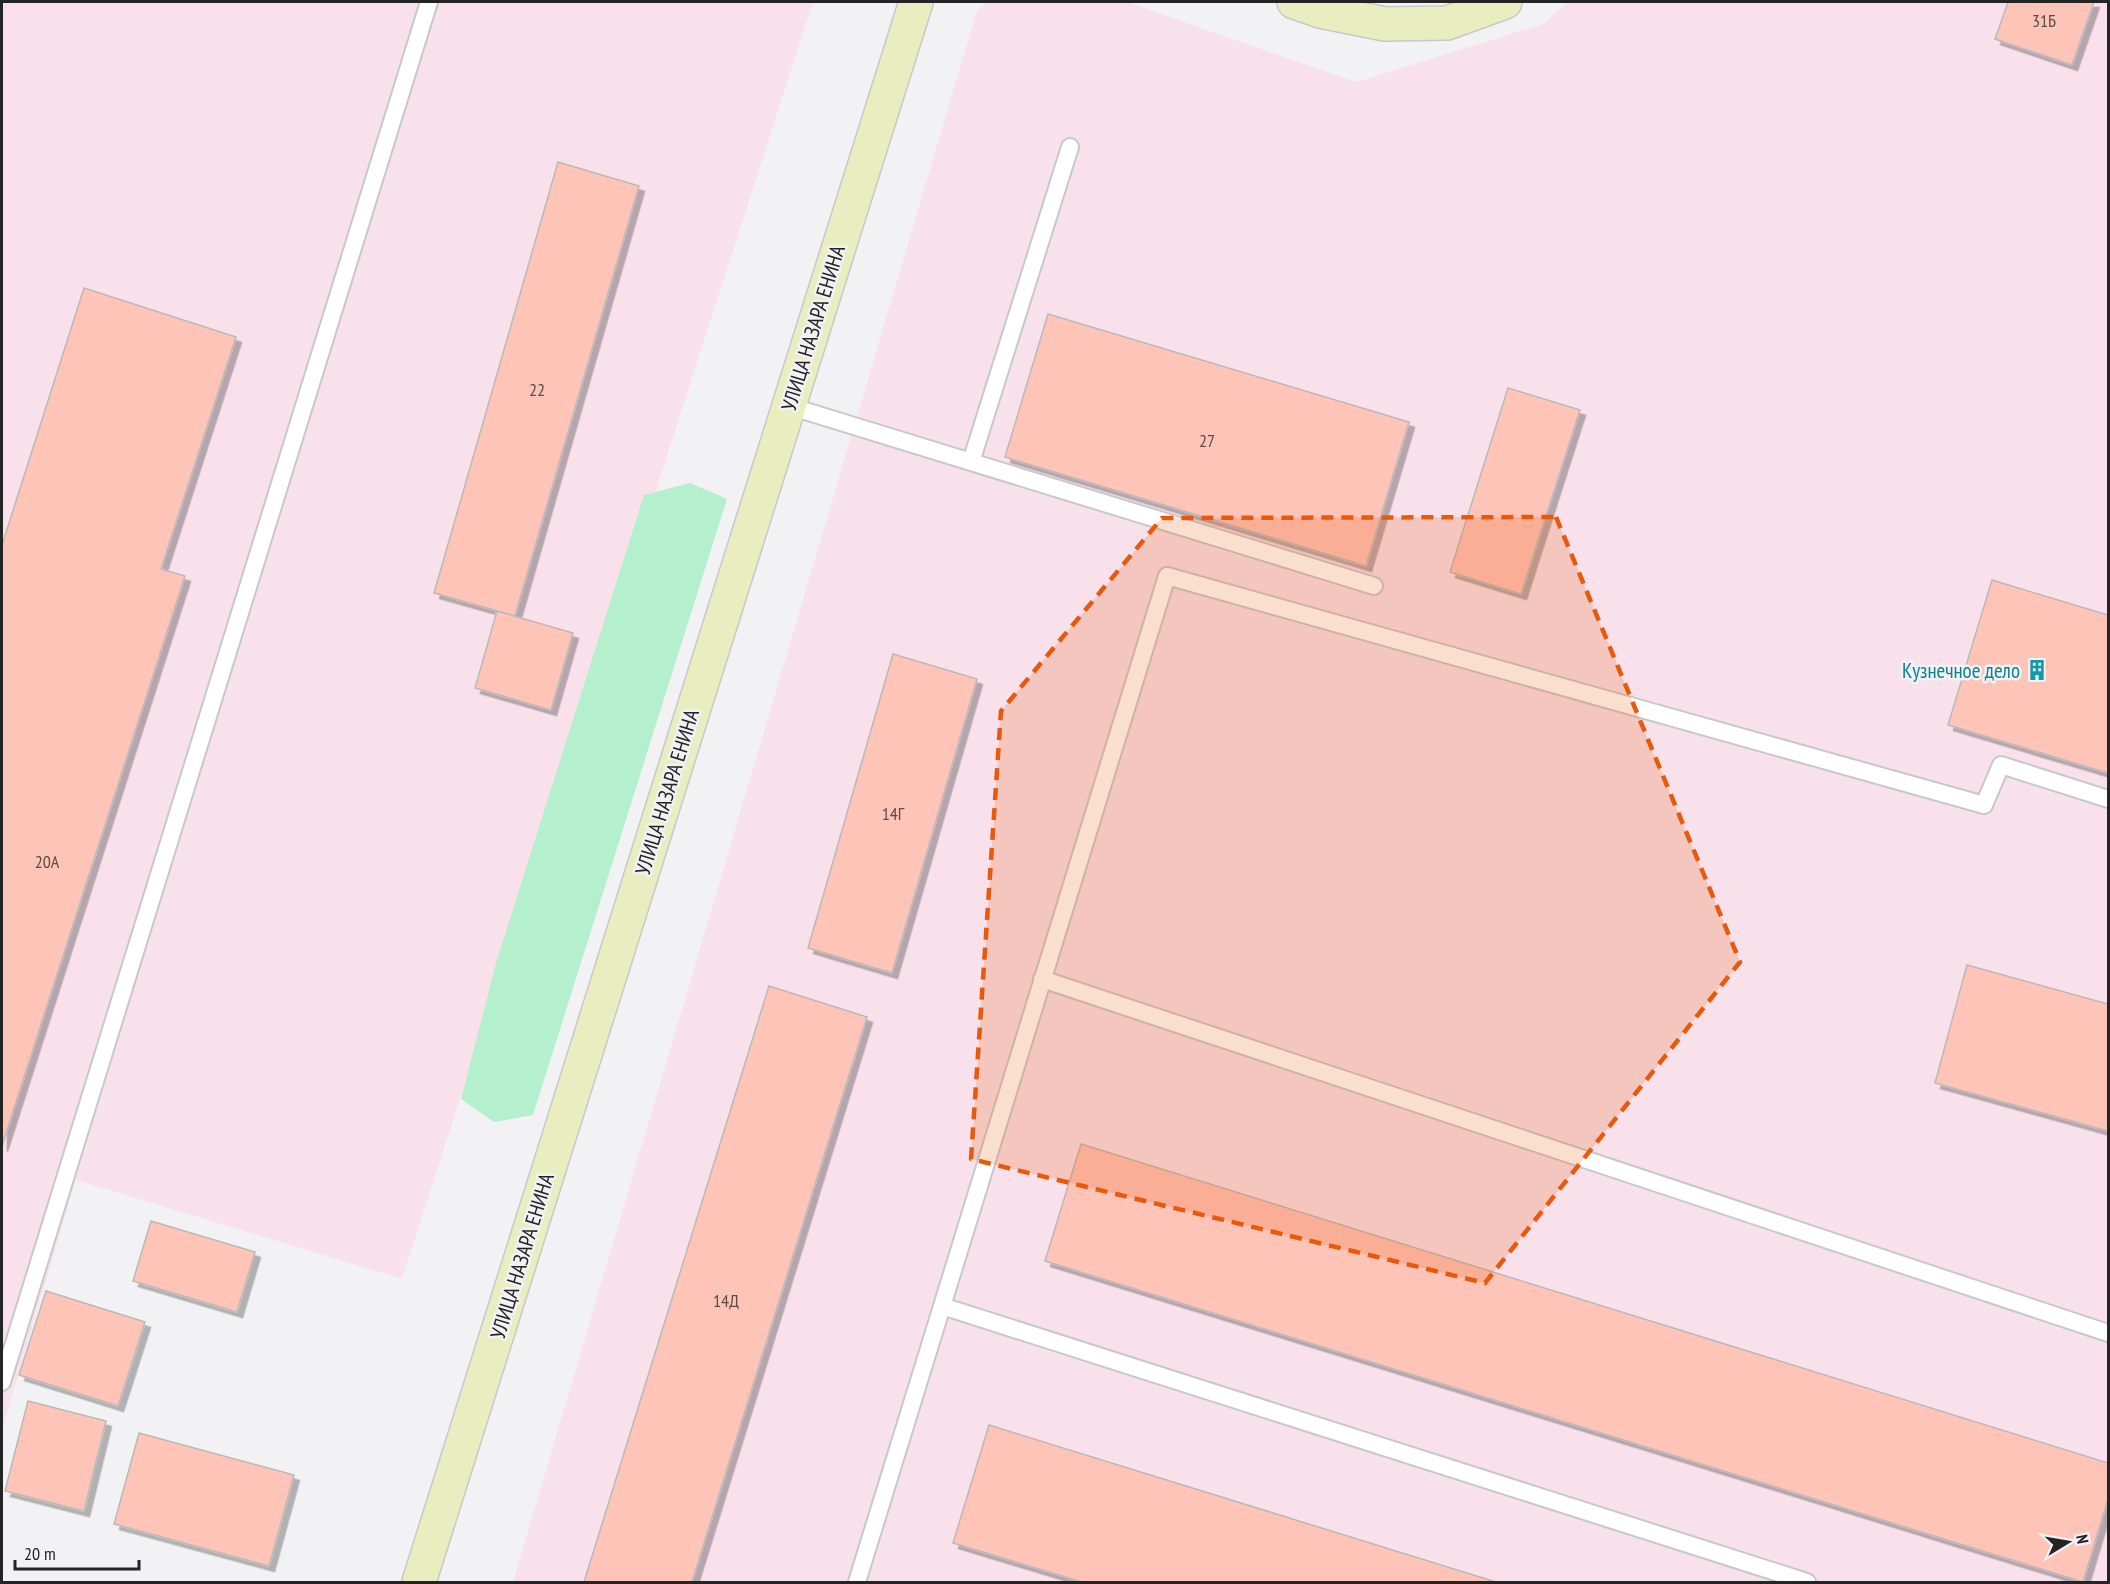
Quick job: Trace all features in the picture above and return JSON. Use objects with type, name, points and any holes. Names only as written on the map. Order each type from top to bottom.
[{"type":"main road","name":"УЛИЦА НАЗАРА ЕНИНА","points":[[419,1582],[916,2]]},
{"type":"main road","points":[[1294,2],[1320,11],[1385,24],[1447,23],[1505,2]]},
{"type":"lane","points":[[2,1382],[429,2]]},
{"type":"lane","points":[[971,462],[1070,147]]},
{"type":"lane","points":[[789,406],[1374,586]]},
{"type":"lane","points":[[857,1582],[1167,576],[1984,805],[2001,765],[2109,799]]},
{"type":"lane","points":[[1042,979],[2109,1333]]},
{"type":"lane","points":[[942,1306],[1807,1582]]},
{"type":"highlighted area","points":[[1556,517],[1740,962],[1485,1283],[971,1159],[1001,711],[1162,518]]},
{"type":"shaded area","points":[[2,2],[813,2],[402,1279],[76,1180],[2,1429]]},
{"type":"shaded area","points":[[987,2],[1127,2],[1356,82],[1543,24],[1568,2],[2108,2],[2108,1582],[513,1582],[977,10]]},
{"type":"green space","points":[[690,483],[727,499],[533,1115],[494,1122],[461,1099],[496,963],[644,495]]},
{"type":"building","points":[[2008,2],[2094,2],[2072,65],[1995,39]]},
{"type":"building","points":[[558,162],[639,186],[515,616],[434,593]]},
{"type":"building","points":[[84,288],[236,337],[161,569],[185,576],[2,1146],[2,545]]},
{"type":"building","points":[[1048,314],[1409,422],[1366,566],[1005,457]]},
{"type":"building","points":[[1508,388],[1580,410],[1521,594],[1450,572]]},
{"type":"building","name":"Кузнечное дело","points":[[1992,580],[2108,615],[2108,773],[1948,725]]},
{"type":"building","points":[[497,611],[573,633],[551,710],[475,688]]},
{"type":"building","points":[[893,654],[977,679],[892,973],[808,948]]},
{"type":"building","points":[[1967,965],[2108,1004],[2108,1131],[1935,1083]]},
{"type":"building","points":[[769,986],[867,1017],[692,1582],[584,1582]]},
{"type":"building","points":[[1081,1144],[2108,1463],[2108,1499],[2083,1582],[1045,1261]]},
{"type":"building","points":[[151,1221],[255,1252],[237,1312],[133,1281]]},
{"type":"building","points":[[46,1291],[145,1322],[118,1406],[19,1375]]},
{"type":"building","points":[[28,1401],[106,1421],[84,1511],[5,1491]]},
{"type":"building","points":[[989,1425],[1496,1582],[1082,1582],[953,1543]]},
{"type":"building","points":[[139,1433],[294,1475],[269,1566],[114,1524]]},
{"type":"place","name":"Кузнечное дело","points":[[2037,670]]}]
